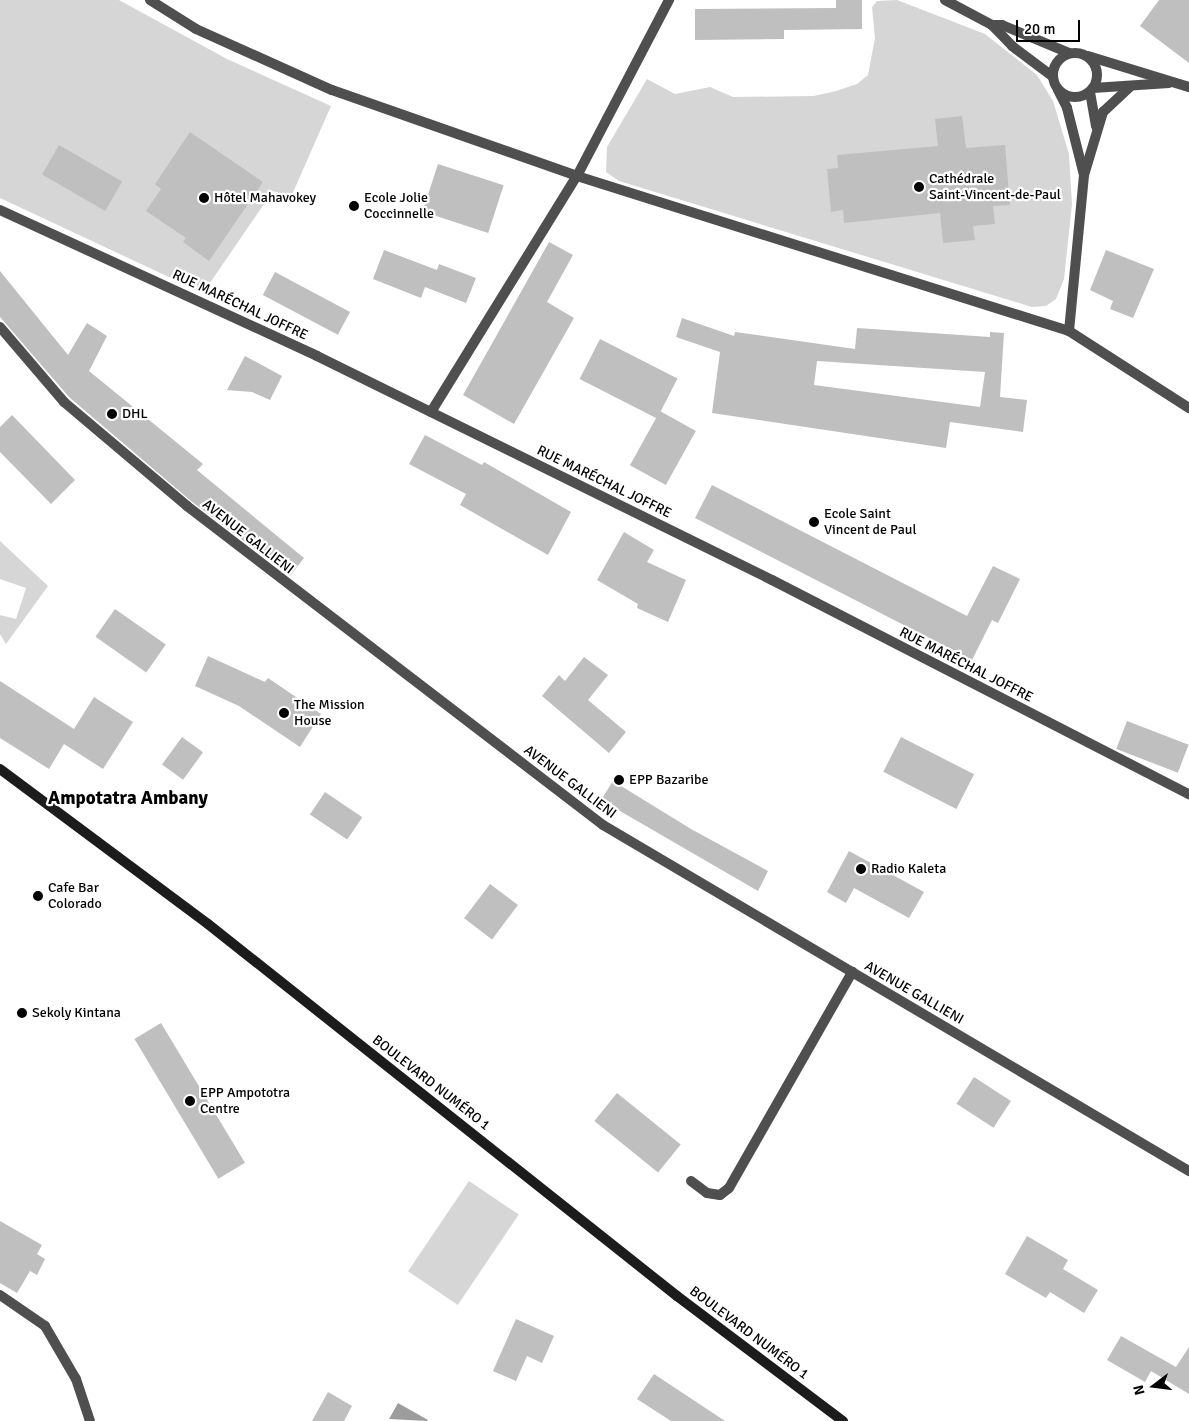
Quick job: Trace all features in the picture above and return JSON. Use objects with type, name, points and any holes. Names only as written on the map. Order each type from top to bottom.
[{"type":"main road","name":"BOULEVARD NUMÉRO 1","points":[[0,769],[208,924],[677,1296],[844,1421]]},
{"type":"street","points":[[150,0],[196,28],[332,90],[577,176],[1069,331],[1189,408]]},
{"type":"street","points":[[431,412],[577,176],[669,0]]},
{"type":"street","points":[[945,0],[992,25],[1012,46],[1052,76],[1067,108],[1084,175]]},
{"type":"street","points":[[992,25],[1011,28],[1069,53],[1086,55],[1170,83],[1189,87]]},
{"type":"street","points":[[1052,76],[1057,61],[1069,53]]},
{"type":"street","points":[[1086,55],[1097,70],[1091,90],[1096,130]]},
{"type":"street","points":[[1058,89],[1070,96],[1091,90],[1170,83]]},
{"type":"street","points":[[1069,331],[1084,175],[1096,130],[1111,101],[1131,86]]},
{"type":"street","name":"RUE MARÉCHAL JOFFRE","points":[[0,210],[317,356],[772,580],[1189,794]]},
{"type":"street","name":"AVENUE GALLIENI","points":[[0,327],[64,402],[187,506],[603,825],[1189,1170]]},
{"type":"street","points":[[691,1181],[707,1193],[720,1195],[729,1188],[852,972]]},
{"type":"street","points":[[0,1295],[45,1326],[76,1379],[90,1421]]},
{"type":"shaded area","points":[[0,0],[119,0],[227,59],[331,106],[291,197],[273,191],[203,293],[0,198]]},
{"type":"shaded area","points":[[897,0],[985,34],[1037,75],[1053,101],[1069,154],[1072,204],[1064,279],[1056,299],[1046,306],[1032,307],[619,181],[606,172],[607,147],[647,79],[675,94],[710,87],[733,97],[814,96],[836,91],[857,84],[868,75],[875,38],[872,7],[877,1]]},
{"type":"shaded area","points":[[0,541],[48,586],[6,644],[0,634],[0,615],[16,619],[26,588],[0,579]]},
{"type":"shaded area","points":[[469,1181],[519,1215],[458,1305],[408,1271]]},
{"type":"shaded area","points":[[398,1403],[428,1420],[389,1419]]},
{"type":"building","points":[[836,0],[862,0],[862,29],[784,30],[784,39],[695,40],[695,9],[836,8]]},
{"type":"building","points":[[1159,0],[1189,0],[1189,63],[1140,26]]},
{"type":"building","name":"Cathédrale Saint-Vincent-de-Paul","points":[[962,116],[966,148],[1005,145],[1010,205],[993,206],[995,224],[973,226],[975,240],[943,243],[940,213],[844,223],[843,210],[831,212],[827,169],[838,168],[837,155],[938,146],[935,119]]},
{"type":"building","name":"Hôtel Mahavokey","points":[[190,132],[263,182],[209,261],[183,242],[186,238],[146,211],[161,189],[155,184]]},
{"type":"building","points":[[59,145],[122,181],[105,211],[42,174]]},
{"type":"building","points":[[438,164],[504,185],[488,233],[423,212]]},
{"type":"building","points":[[549,242],[573,255],[547,302],[574,318],[514,424],[463,395]]},
{"type":"building","points":[[384,250],[437,270],[439,264],[476,278],[466,303],[425,287],[421,298],[373,279]]},
{"type":"building","points":[[1106,250],[1154,269],[1133,318],[1110,309],[1113,301],[1090,290]]},
{"type":"building","points":[[0,271],[68,355],[87,323],[107,336],[89,371],[203,464],[197,470],[304,558],[290,576],[191,501],[69,397],[0,317]]},
{"type":"building","points":[[275,272],[350,312],[338,335],[263,295]]},
{"type":"building","points":[[682,318],[734,336],[735,332],[855,349],[857,328],[990,337],[990,332],[1004,333],[1000,397],[1027,400],[1023,432],[950,422],[946,448],[712,413],[720,352],[676,337]],"holes":[[[817,361],[985,372],[980,407],[814,385]]]},
{"type":"building","points":[[600,339],[678,378],[657,419],[580,379]]},
{"type":"building","points":[[245,356],[282,376],[270,400],[252,392],[227,390]]},
{"type":"building","points":[[660,411],[696,431],[666,485],[630,465]]},
{"type":"building","points":[[12,415],[75,480],[51,504],[0,452],[0,427]]},
{"type":"building","points":[[425,435],[482,465],[484,462],[571,512],[548,555],[460,505],[466,494],[409,464]]},
{"type":"building","points":[[712,485],[967,616],[993,566],[1020,579],[998,623],[992,620],[972,660],[695,518]]},
{"type":"building","points":[[624,532],[654,550],[647,562],[686,580],[668,622],[637,608],[638,604],[597,580]]},
{"type":"building","points":[[115,609],[166,645],[146,672],[95,637]]},
{"type":"building","points":[[208,656],[265,682],[268,678],[321,714],[300,747],[239,706],[195,686]]},
{"type":"building","points":[[584,657],[608,675],[588,700],[626,732],[609,753],[542,696],[559,675],[565,681]]},
{"type":"building","points":[[0,681],[74,729],[94,697],[133,722],[103,769],[64,744],[49,769],[0,738]]},
{"type":"building","points":[[1127,721],[1189,745],[1178,773],[1116,749]]},
{"type":"building","points":[[182,737],[203,752],[183,780],[162,765]]},
{"type":"building","points":[[901,737],[974,774],[956,809],[883,772]]},
{"type":"building","points":[[613,781],[691,829],[768,871],[758,891],[601,800]]},
{"type":"building","points":[[325,792],[362,817],[347,840],[310,814]]},
{"type":"building","name":"Radio Kaleta","points":[[849,851],[924,892],[909,918],[854,888],[846,903],[827,892]]},
{"type":"building","points":[[490,884],[518,905],[492,939],[464,918]]},
{"type":"building","name":"EPP Ampototra Centre","points":[[161,1023],[245,1163],[218,1179],[134,1039]]},
{"type":"building","points":[[974,1077],[1011,1101],[993,1128],[957,1104]]},
{"type":"building","points":[[617,1093],[681,1145],[658,1173],[594,1121]]},
{"type":"building","points":[[0,1221],[42,1245],[37,1254],[45,1259],[37,1275],[30,1271],[17,1293],[0,1283]]},
{"type":"building","points":[[1027,1236],[1068,1260],[1063,1269],[1098,1290],[1084,1313],[1050,1292],[1046,1298],[1005,1274]]},
{"type":"building","points":[[516,1319],[554,1336],[542,1363],[527,1356],[516,1381],[493,1371]]},
{"type":"building","points":[[1121,1336],[1176,1367],[1189,1347],[1189,1394],[1151,1371],[1145,1382],[1107,1360]]},
{"type":"building","points":[[654,1374],[725,1421],[671,1421],[637,1399]]},
{"type":"building","points":[[328,1392],[352,1406],[344,1421],[312,1421]]},
{"type":"place","name":"Cathédrale Saint-Vincent-de-Paul","points":[[919,187]]},
{"type":"place","name":"Hôtel Mahavokey","points":[[204,198]]},
{"type":"place","name":"Ecole Jolie Coccinnelle","points":[[354,206]]},
{"type":"place","name":"DHL","points":[[112,414]]},
{"type":"place","name":"Ecole Saint Vincent de Paul","points":[[814,522]]},
{"type":"place","name":"The Mission House","points":[[284,713]]},
{"type":"place","name":"EPP Bazaribe","points":[[619,780]]},
{"type":"place","name":"Radio Kaleta","points":[[861,869]]},
{"type":"place","name":"Cafe Bar Colorado","points":[[38,896]]},
{"type":"place","name":"Sekoly Kintana","points":[[22,1013]]},
{"type":"place","name":"EPP Ampototra Centre","points":[[190,1101]]},
{"type":"district","name":"Ampotatra Ambany","points":[[128,799]]}]
